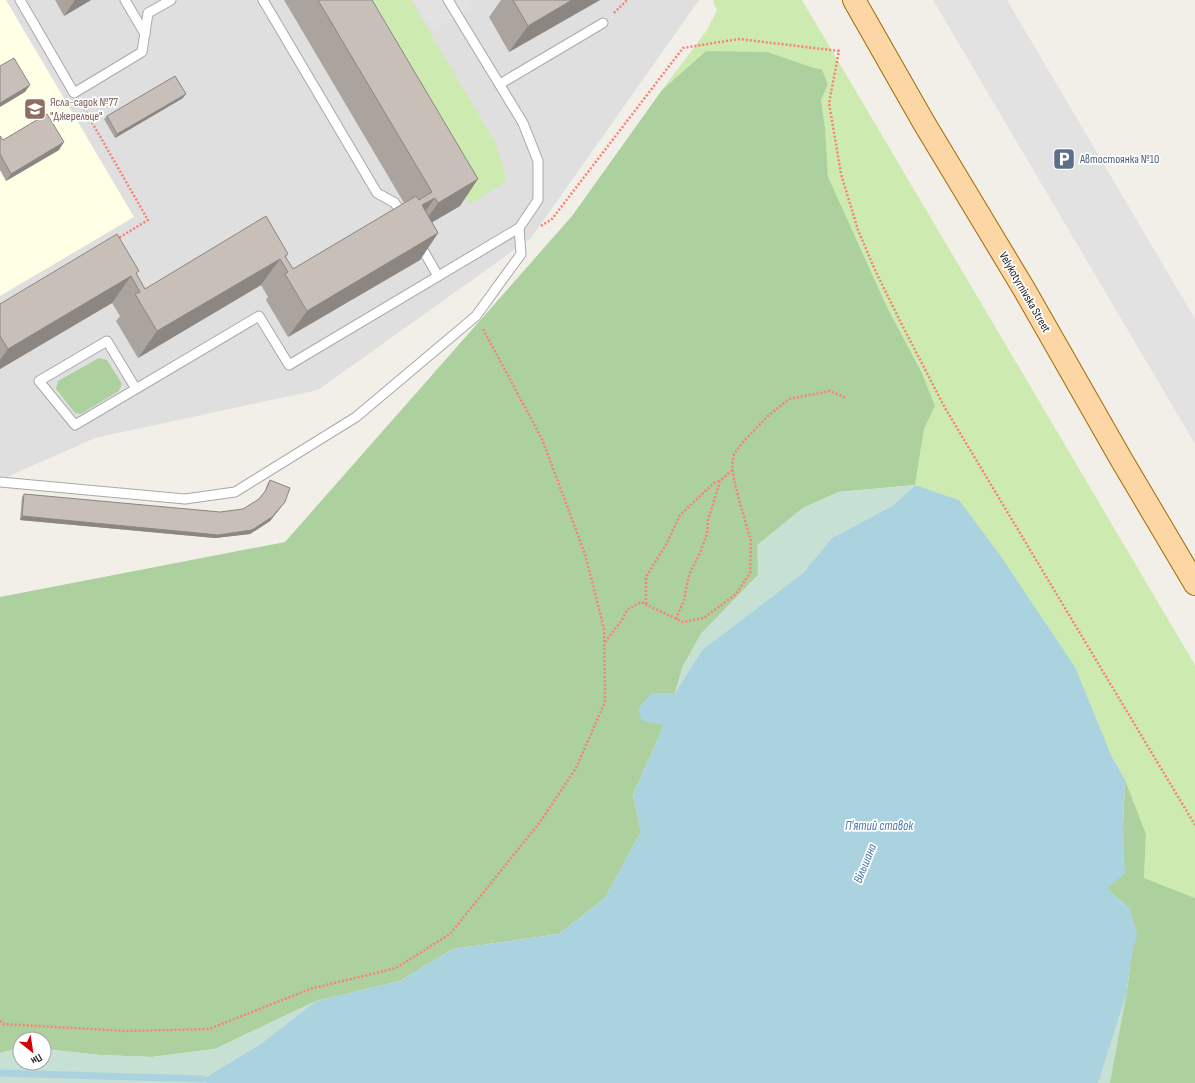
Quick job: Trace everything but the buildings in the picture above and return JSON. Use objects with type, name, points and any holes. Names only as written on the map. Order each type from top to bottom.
[{"type":"main road","name":"Velykotyrnivska Street","points":[[854,0],[928,130],[1024,289],[1121,459],[1195,584]]},
{"type":"lane","points":[[20,0],[74,93],[142,52],[148,13],[171,0]]},
{"type":"lane","points":[[125,0],[145,34]]},
{"type":"lane","points":[[263,0],[377,194],[395,202],[407,223]]},
{"type":"lane","points":[[136,389],[107,341],[39,381],[75,425],[136,389],[259,316],[289,365],[519,228],[538,200],[538,161],[523,123],[448,0]]},
{"type":"lane","points":[[500,84],[603,23]]},
{"type":"lane","points":[[0,482],[185,499],[235,492],[356,417],[476,316],[521,254],[519,228]]},
{"type":"lane","points":[[414,235],[438,276]]},
{"type":"path","points":[[519,228],[537,228],[552,219],[683,48],[739,39],[839,52],[829,103],[841,174],[858,230],[875,270],[900,322],[945,408],[1195,826]]},
{"type":"path","points":[[74,93],[148,220],[114,240]]},
{"type":"path","points":[[0,1021],[3,1024],[126,1031],[209,1029],[310,989],[396,968],[450,934],[540,822],[576,768],[605,702],[604,629],[585,554],[542,439],[476,316]]},
{"type":"path","points":[[605,642],[622,620],[627,610],[641,602],[683,622],[704,618],[736,594],[750,573],[751,541],[732,470],[734,454],[743,442],[768,416],[788,399],[830,391],[846,398]]},
{"type":"path","points":[[646,604],[646,577],[667,543],[680,515],[714,483],[720,481],[732,470]]},
{"type":"path","points":[[676,619],[684,600],[689,574],[700,553],[707,534],[708,520],[720,481]]},
{"type":"shaded area","points":[[0,0],[699,0],[531,238],[318,390],[95,438],[0,480]]},
{"type":"shaded area","name":"Ясла-садок №77 \"Джерельце\"","points":[[0,0],[6,0],[134,217],[0,296]]},
{"type":"shaded area","points":[[414,0],[467,0],[472,8],[433,31]]},
{"type":"shaded area","name":"Автостоянка №10","points":[[933,0],[1007,0],[1195,319],[1195,444]]},
{"type":"shaded area","points":[[915,485],[894,505],[832,538],[803,573],[702,650],[675,693],[683,666],[701,634],[758,575],[757,545],[803,508],[839,492]]},
{"type":"shaded area","points":[[1127,991],[1110,1083],[1098,1083],[1099,1080]]},
{"type":"shaded area","points":[[316,1001],[262,1043],[203,1079],[206,1083],[0,1083],[0,1053],[12,1050],[12,1071],[52,1071],[52,1050],[100,1055],[152,1057],[215,1049]]},
{"type":"green space","points":[[351,0],[411,0],[496,144],[507,181],[470,204]]},
{"type":"green space","points":[[714,0],[802,0],[1195,665],[1195,898],[1144,878],[1146,834],[1125,780],[1111,755],[959,500],[915,485],[924,429],[935,406],[922,373],[887,307],[827,177],[825,127],[821,100],[828,84],[822,69],[706,51],[662,90],[707,30],[717,10],[713,2]]},
{"type":"green space","points":[[706,51],[767,52],[814,68],[822,69],[828,84],[821,100],[825,127],[828,177],[887,307],[922,373],[935,406],[924,429],[915,485],[839,492],[803,508],[758,545],[758,575],[701,634],[683,666],[675,693],[651,693],[664,725],[633,795],[641,832],[605,898],[559,934],[453,949],[400,981],[316,1001],[215,1049],[152,1057],[100,1055],[52,1050],[52,1031],[12,1031],[12,1050],[0,1053],[0,597],[285,542],[572,216],[662,90]]},
{"type":"green space","points":[[99,358],[107,360],[122,384],[119,391],[81,414],[75,413],[56,389],[58,381]]},
{"type":"green space","points":[[1125,780],[1146,834],[1144,878],[1195,898],[1195,1083],[1098,1083],[1127,991],[1130,964],[1130,909],[1107,889],[1123,823]]},
{"type":"water","name":"П'ятий ставок","points":[[915,485],[959,500],[1000,555],[1075,667],[1111,755],[1125,780],[1123,823],[1125,873],[1107,889],[1130,909],[1137,934],[1130,964],[1127,991],[1098,1083],[206,1083],[203,1079],[262,1043],[316,1001],[400,981],[453,949],[559,934],[605,898],[641,832],[633,795],[664,725],[642,721],[638,709],[651,693],[675,693],[702,650],[803,573],[832,538],[894,505]]},
{"type":"waterway","points":[[0,1073],[203,1079]]},
{"type":"place","name":"Ясла-садок №77 \"Джерельце\"","points":[[35,109]]},
{"type":"place","name":"Автостоянка №10","points":[[1064,159]]},
{"type":"water label","name":"Вільшана","points":[[864,863]]}]
